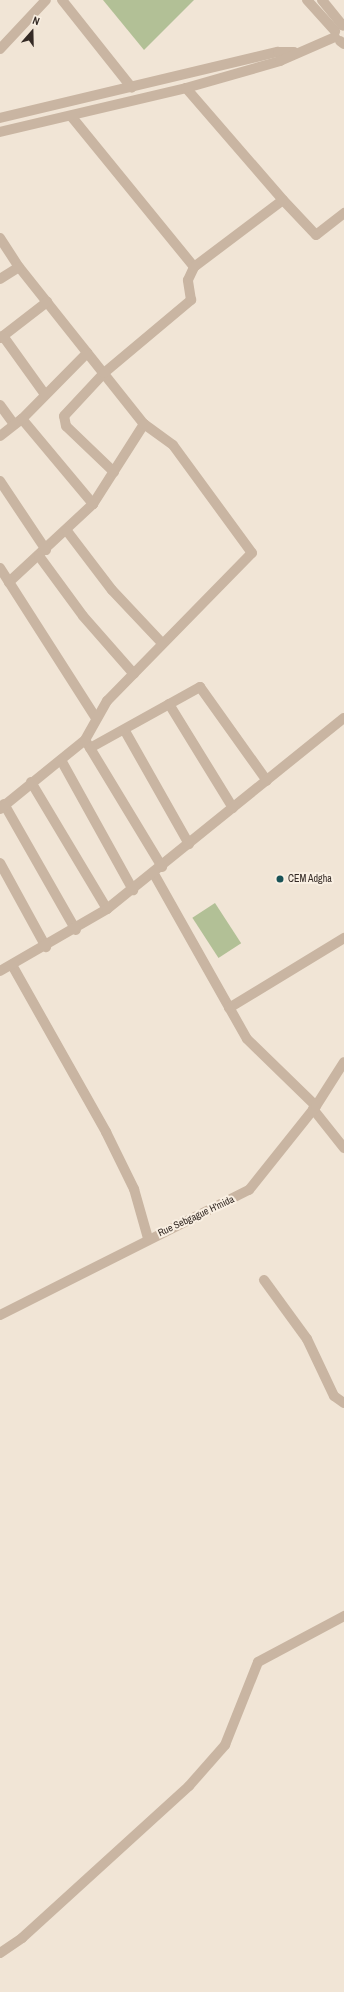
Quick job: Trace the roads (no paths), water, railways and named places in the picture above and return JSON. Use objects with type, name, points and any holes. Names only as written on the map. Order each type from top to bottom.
[{"type":"street","points":[[0,49],[46,0]]},
{"type":"street","points":[[62,0],[132,88]]},
{"type":"street","points":[[307,0],[341,35]]},
{"type":"street","points":[[322,0],[341,35]]},
{"type":"street","points":[[0,132],[186,88],[280,61],[295,52],[341,35]]},
{"type":"street","points":[[0,118],[132,88],[278,52],[295,52]]},
{"type":"street","points":[[186,88],[283,200],[316,235],[344,213]]},
{"type":"street","points":[[71,116],[194,267]]},
{"type":"street","points":[[114,472],[66,426],[63,418],[104,373],[191,300],[188,280],[194,267],[283,200]]},
{"type":"street","points":[[0,238],[19,267],[86,353],[104,373],[144,424],[173,446],[252,551],[162,643],[134,674],[106,701],[96,718],[88,744],[162,867]]},
{"type":"street","points":[[0,279],[19,267]]},
{"type":"street","points":[[44,393],[2,337],[47,302]]},
{"type":"street","points":[[0,436],[18,422],[44,393],[86,353]]},
{"type":"street","points":[[0,405],[18,422],[93,504]]},
{"type":"street","points":[[9,582],[67,531],[93,504],[144,424]]},
{"type":"street","points":[[0,481],[83,616],[134,674]]},
{"type":"street","points":[[67,531],[112,590],[162,643]]},
{"type":"street","points":[[0,568],[96,718]]},
{"type":"street","points":[[76,930],[2,807],[30,782],[61,760],[88,744],[125,731],[200,686],[267,781]]},
{"type":"street","points":[[170,704],[233,808]]},
{"type":"street","points":[[0,972],[76,930],[106,910],[154,874],[344,718]]},
{"type":"street","points":[[125,731],[189,844]]},
{"type":"street","points":[[61,760],[133,890]]},
{"type":"street","points":[[30,782],[106,910]]},
{"type":"street","points":[[0,863],[46,947]]},
{"type":"street","points":[[154,874],[192,936],[229,1008],[261,1054],[314,1108],[344,1148]]},
{"type":"street","points":[[229,1008],[344,938]]},
{"type":"street","points":[[12,965],[106,1132],[134,1189],[148,1238]]},
{"type":"street","name":"Rue Sebgague H'mida","points":[[0,1315],[148,1238],[258,1184],[314,1108],[344,1062]]},
{"type":"street","points":[[264,1280],[307,1339],[334,1396],[344,1403]]},
{"type":"street","points":[[0,1953],[43,1920],[189,1786],[225,1745],[258,1662],[344,1616]]},
{"type":"place","name":"CEM Adgha","points":[[280,879]]}]
